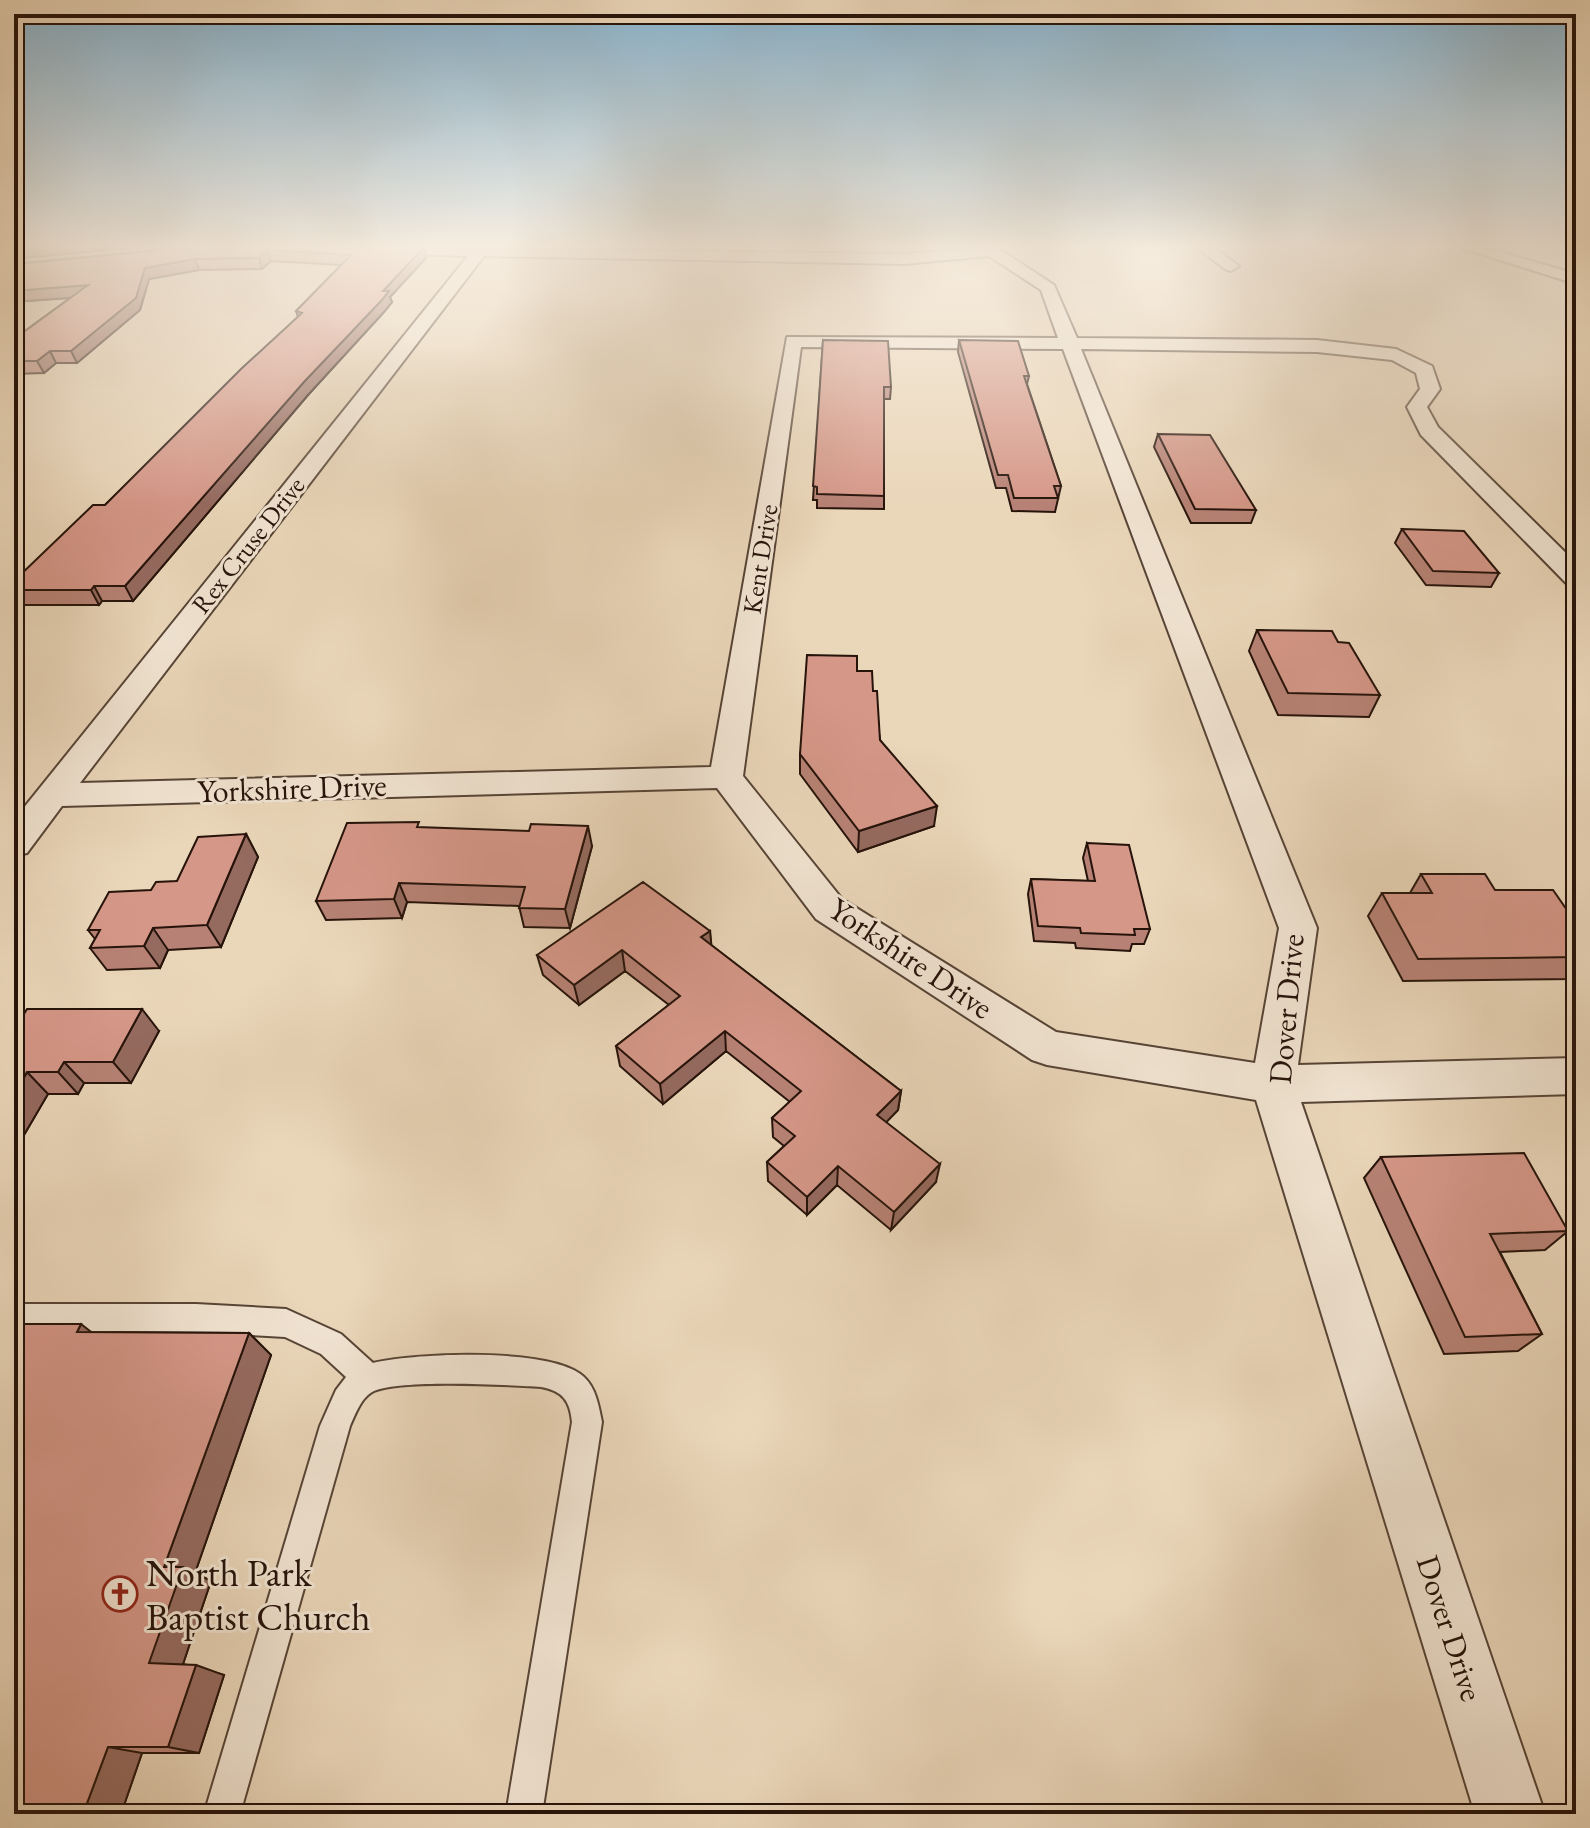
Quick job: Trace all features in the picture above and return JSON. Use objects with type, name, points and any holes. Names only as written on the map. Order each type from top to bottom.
[{"type":"street","name":"Rex Cruse Drive","points":[[14,844],[416,332]]},
{"type":"street","name":"Dover Drive","points":[[1067,332],[1298,928],[1273,1084],[1510,1814]]},
{"type":"street","name":"Kent Drive","points":[[726,777],[793,341],[1072,344]]},
{"type":"street","points":[[1072,344],[1317,346],[1396,355],[1425,370],[1430,389],[1417,407],[1429,430],[1576,578]]},
{"type":"street","name":"Yorkshire Drive","points":[[53,795],[726,777],[829,909],[1047,1048],[1273,1084],[1576,1076]]},
{"type":"lane","points":[[14,1318],[196,1318],[286,1323],[331,1344],[367,1377]]},
{"type":"lane","points":[[222,1814],[335,1426],[351,1391],[367,1377],[392,1373],[473,1371],[553,1374],[574,1386],[585,1402],[587,1422],[524,1814]]},
{"type":"building","points":[[23,332],[94,332],[71,351],[50,351],[37,361],[14,361],[14,339]]},
{"type":"building","points":[[281,332],[351,332],[125,586],[94,586],[91,590],[14,590],[14,581],[93,505],[105,505]]},
{"type":"building","points":[[823,340],[888,341],[891,387],[884,387],[884,496],[817,494],[817,487],[813,486]]},
{"type":"building","points":[[959,340],[1018,341],[1029,376],[1024,376],[1061,486],[1054,486],[1058,498],[1014,498],[1008,475],[998,475]]},
{"type":"building","points":[[1158,434],[1210,435],[1256,510],[1195,509]]},
{"type":"building","points":[[1402,529],[1464,531],[1499,573],[1433,571]]},
{"type":"building","points":[[1257,630],[1332,631],[1338,642],[1349,643],[1380,695],[1288,693]]},
{"type":"building","points":[[807,655],[857,656],[857,671],[872,671],[873,691],[877,691],[880,740],[937,806],[859,831],[800,754]]},
{"type":"building","points":[[419,822],[417,827],[529,831],[531,824],[588,826],[565,909],[519,908],[525,887],[399,883],[394,899],[316,901],[347,823]]},
{"type":"building","points":[[246,834],[207,925],[153,928],[144,946],[90,948],[100,930],[88,930],[109,892],[151,890],[156,882],[177,881],[198,837]]},
{"type":"building","points":[[1087,843],[1129,845],[1150,929],[1134,929],[1135,935],[1081,933],[1080,928],[1038,926],[1031,879],[1095,881]]},
{"type":"building","points":[[1421,874],[1485,874],[1495,890],[1553,890],[1576,923],[1576,957],[1418,959],[1382,893],[1432,893]]},
{"type":"building","points":[[643,882],[710,931],[701,937],[901,1091],[877,1115],[940,1164],[894,1212],[838,1166],[807,1197],[767,1162],[795,1136],[772,1118],[801,1091],[725,1031],[660,1084],[616,1046],[680,996],[622,950],[574,985],[537,955]]},
{"type":"building","points":[[27,1009],[142,1009],[113,1062],[64,1062],[58,1072],[27,1072],[14,1095],[14,1030]]},
{"type":"building","points":[[1524,1153],[1568,1231],[1490,1234],[1542,1334],[1465,1337],[1381,1157]]},
{"type":"building","name":"North Park Baptist Church","points":[[14,1324],[81,1324],[77,1332],[249,1333],[164,1567],[183,1567],[149,1663],[196,1665],[168,1747],[108,1747],[83,1814],[14,1814],[14,1543],[22,1524],[14,1524]]},
{"type":"place","name":"North Park Baptist Church","points":[[120,1594]]}]
